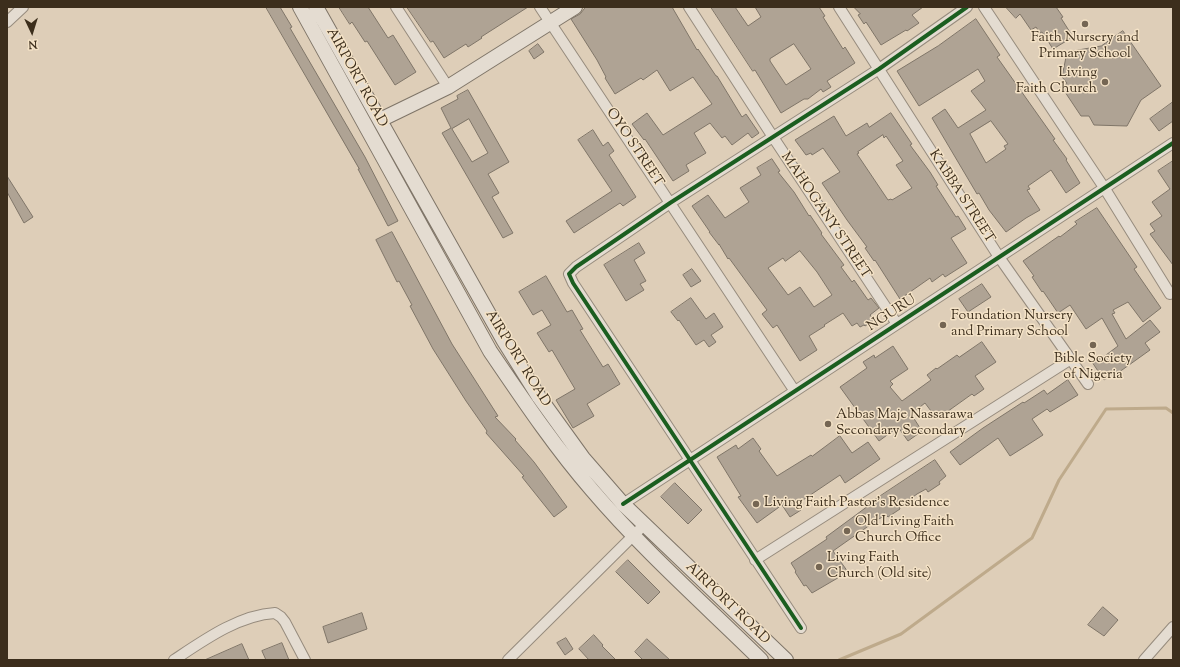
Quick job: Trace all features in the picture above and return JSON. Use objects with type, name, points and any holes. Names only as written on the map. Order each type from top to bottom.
[{"type":"main road","name":"AIRPORT ROAD","points":[[300,7],[490,351],[561,452],[592,491],[633,536],[761,660]]},
{"type":"main road","name":"AIRPORT ROAD","points":[[316,7],[479,298],[539,397],[583,458],[623,504],[786,660]]},
{"type":"main road","points":[[380,120],[448,87],[575,7]]},
{"type":"street","points":[[7,22],[23,7]]},
{"type":"street","points":[[396,7],[448,87]]},
{"type":"street","name":"OYO STREET","points":[[540,7],[794,390]]},
{"type":"street","name":"MAHOGANY STREET","points":[[689,7],[897,324]]},
{"type":"street","name":"KABBA STREET","points":[[838,7],[999,256],[1088,384]]},
{"type":"street","points":[[801,628],[573,283],[569,274],[576,267],[670,203],[879,69],[967,7]]},
{"type":"street","points":[[984,7],[1105,189],[1170,294]]},
{"type":"street","name":"NGURU","points":[[623,504],[794,390],[999,256],[1105,189],[1173,143]]},
{"type":"street","points":[[755,560],[1071,359]]},
{"type":"street","points":[[508,660],[644,525]]},
{"type":"street","points":[[174,660],[203,641],[247,618],[275,613],[285,622],[305,660]]},
{"type":"street","points":[[1144,660],[1173,627]]},
{"type":"building","points":[[266,7],[280,7],[292,27],[290,28],[365,157],[398,221],[388,226],[359,169]]},
{"type":"building","points":[[339,7],[368,7],[388,38],[393,35],[416,72],[395,85],[367,41],[365,42],[352,22],[350,24]]},
{"type":"building","points":[[407,7],[528,7],[468,47],[466,44],[444,58]]},
{"type":"building","points":[[586,7],[672,7],[697,50],[698,49],[717,76],[742,117],[746,114],[759,133],[752,138],[748,133],[732,145],[725,136],[722,138],[710,123],[694,133],[706,153],[686,165],[689,171],[673,181],[645,139],[644,140],[632,124],[647,113],[663,135],[712,104],[693,77],[670,91],[657,70],[643,80],[641,78],[615,94],[605,78],[606,77],[597,60],[571,19],[580,14]]},
{"type":"building","points":[[711,7],[735,7],[748,26],[761,17],[755,7],[819,7],[825,16],[823,17],[843,49],[845,47],[855,63],[827,81],[831,87],[823,92],[821,89],[808,99],[804,99],[781,113],[755,70],[753,71]],"holes":[[[794,44],[811,69],[786,85],[770,59]]]},
{"type":"building","points":[[854,7],[923,7],[912,15],[919,23],[881,45],[866,22],[864,24],[858,15],[860,14]]},
{"type":"building","points":[[1006,7],[1056,7],[1073,37],[1053,49],[1042,32],[1040,33],[1036,27],[1031,30],[1020,14],[1016,18]]},
{"type":"building","points":[[976,19],[1000,55],[997,57],[1055,139],[1053,140],[1067,159],[1066,160],[1080,183],[1066,193],[1051,170],[1028,186],[1030,189],[1027,190],[1040,210],[1006,232],[989,210],[979,193],[977,194],[932,118],[945,109],[958,128],[986,110],[971,91],[985,81],[978,69],[919,106],[897,71],[938,46]],"holes":[[[991,121],[1008,144],[1004,146],[1006,149],[986,163],[970,134]]]},
{"type":"building","points":[[1123,31],[1161,86],[1141,100],[1127,126],[1094,125],[1089,116],[1081,116],[1063,89],[1067,83],[1062,77],[1067,52],[1101,46]]},
{"type":"building","points":[[538,44],[544,52],[534,59],[529,51]]},
{"type":"building","points":[[468,90],[509,162],[488,174],[499,193],[492,197],[513,233],[503,238],[442,133],[451,128],[441,108],[458,99],[457,96]],"holes":[[[469,119],[488,153],[472,162],[452,129]]]},
{"type":"building","points":[[1173,102],[1173,121],[1159,131],[1150,119]]},
{"type":"building","points":[[891,113],[912,144],[910,145],[930,172],[938,185],[936,186],[956,217],[958,216],[966,229],[951,238],[967,263],[945,277],[943,274],[932,282],[930,278],[900,299],[875,260],[874,261],[865,248],[867,247],[822,183],[840,172],[823,148],[812,155],[811,153],[806,155],[795,140],[834,116],[846,136],[867,123],[869,127]],"holes":[[[883,135],[884,138],[886,136],[903,161],[896,165],[912,188],[892,200],[888,200],[857,154]]]},
{"type":"building","points":[[593,130],[603,146],[608,142],[614,151],[609,155],[636,197],[623,206],[620,203],[574,233],[566,221],[612,191],[578,140]]},
{"type":"building","points":[[772,159],[780,171],[778,172],[794,192],[822,233],[821,234],[844,265],[841,267],[852,282],[854,280],[868,300],[871,298],[879,308],[870,315],[874,320],[865,326],[860,327],[857,323],[852,326],[843,313],[824,325],[825,326],[809,336],[817,350],[800,361],[777,325],[773,328],[762,314],[767,310],[729,258],[728,259],[692,206],[708,195],[725,218],[749,202],[740,188],[761,175],[757,168]],"holes":[[[800,251],[817,272],[832,295],[814,307],[800,287],[788,295],[768,268],[783,258],[785,261]]]},
{"type":"building","points":[[1173,161],[1173,265],[1150,234],[1155,231],[1150,224],[1162,216],[1152,202],[1170,189],[1158,171]]},
{"type":"building","points":[[7,176],[33,217],[24,223],[7,192]]},
{"type":"building","points":[[1097,208],[1137,267],[1134,269],[1161,308],[1143,322],[1128,302],[1113,310],[1115,313],[1112,314],[1126,339],[1150,320],[1160,332],[1145,343],[1150,350],[1115,375],[1113,373],[1104,380],[1092,362],[1100,356],[1102,358],[1118,346],[1102,318],[1086,329],[1070,305],[1058,313],[1043,291],[1042,292],[1032,277],[1034,276],[1023,261],[1059,236],[1060,237],[1077,224],[1075,222]]},
{"type":"building","points":[[392,232],[452,344],[498,416],[495,417],[516,439],[515,440],[534,462],[567,507],[554,517],[522,477],[524,476],[486,433],[487,431],[433,349],[410,306],[412,305],[399,281],[397,282],[376,240]]},
{"type":"building","points":[[639,243],[645,253],[634,260],[646,281],[640,284],[644,290],[626,301],[604,265]]},
{"type":"building","points":[[692,269],[701,281],[691,287],[683,275]]},
{"type":"building","points":[[546,276],[567,312],[572,310],[583,329],[580,330],[603,367],[608,364],[620,384],[587,404],[594,416],[573,428],[556,400],[575,389],[552,350],[549,352],[537,333],[551,325],[542,310],[533,315],[519,292]]},
{"type":"building","points":[[982,284],[991,297],[968,312],[959,299]]},
{"type":"building","points":[[691,298],[706,319],[714,313],[723,327],[711,335],[716,342],[709,347],[704,340],[696,345],[679,320],[678,321],[671,312]]},
{"type":"building","points":[[982,342],[996,362],[975,376],[984,389],[974,396],[972,394],[937,419],[925,403],[911,414],[922,431],[908,441],[898,427],[879,441],[840,387],[867,368],[863,362],[874,355],[875,358],[893,346],[908,369],[890,381],[893,384],[890,387],[902,401],[931,380],[927,375],[936,368],[937,369],[957,355],[959,357]]},
{"type":"building","points":[[1068,380],[1078,395],[1050,412],[1047,409],[1032,419],[1043,435],[1010,456],[998,438],[960,465],[950,452],[1023,402],[1024,403],[1044,390],[1047,394]]},
{"type":"building","points":[[840,436],[852,453],[868,442],[880,459],[845,483],[840,475],[797,504],[801,510],[790,517],[782,505],[757,523],[738,497],[741,496],[717,457],[736,445],[738,449],[753,438],[761,449],[759,451],[777,476],[811,455],[812,456]]},
{"type":"building","points":[[935,460],[946,476],[939,482],[940,484],[928,492],[926,489],[917,494],[899,507],[900,509],[888,517],[886,515],[877,520],[833,551],[848,572],[812,593],[806,585],[804,586],[791,563],[827,539],[826,537],[868,506],[867,505]]},
{"type":"building","points":[[675,483],[702,510],[688,524],[661,497]]},
{"type":"building","points":[[628,560],[660,592],[648,604],[616,572]]},
{"type":"building","points":[[1103,607],[1118,620],[1104,636],[1088,625]]},
{"type":"building","points":[[362,613],[367,629],[328,643],[323,627]]},
{"type":"building","points":[[594,635],[603,645],[602,646],[616,660],[589,660],[579,649]]},
{"type":"building","points":[[566,638],[573,649],[565,655],[557,643]]},
{"type":"building","points":[[647,639],[670,660],[643,660],[635,652]]},
{"type":"building","points":[[282,643],[289,660],[266,660],[262,651]]},
{"type":"building","points":[[242,644],[249,660],[205,660]]},
{"type":"waterway","points":[[839,660],[901,634],[1032,538],[1059,480],[1106,409],[1166,408],[1173,413]]},
{"type":"cycle path","points":[[801,628],[573,283],[569,274],[576,267],[670,203],[879,69],[967,7]]},
{"type":"cycle path","points":[[623,504],[1173,143]]},
{"type":"place","name":"Faith Nursery and Primary School","points":[[1085,24]]},
{"type":"place","name":"Living Faith Church","points":[[1105,82]]},
{"type":"place","name":"Foundation Nursery and Primary School","points":[[943,325]]},
{"type":"place","name":"Bible Society of Nigeria","points":[[1093,345]]},
{"type":"place","name":"Abbas Maje Nassarawa Secondary Secondary","points":[[828,424]]},
{"type":"place","name":"Living Faith Pastor's Residence","points":[[756,504]]},
{"type":"place","name":"Old Living Faith Church Office","points":[[847,531]]},
{"type":"place","name":"Living Faith Church (Old site)","points":[[819,567]]}]
